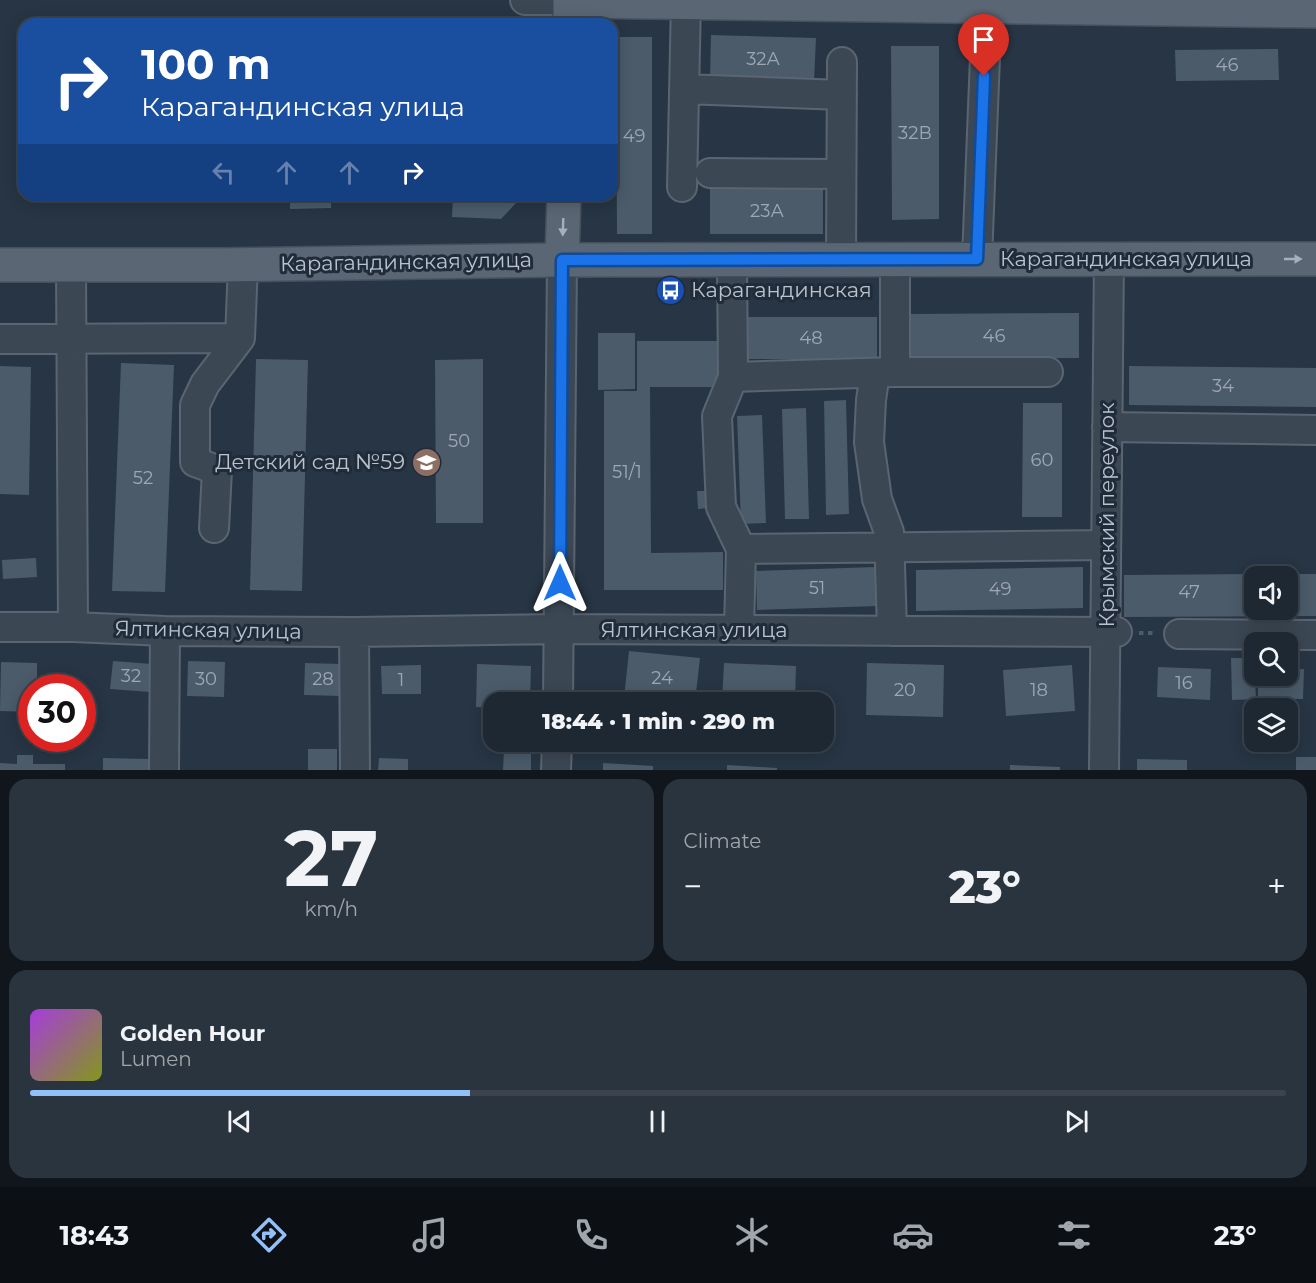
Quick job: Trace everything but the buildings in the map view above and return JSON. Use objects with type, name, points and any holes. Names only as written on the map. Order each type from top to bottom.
[{"type":"main road","points":[[570,18],[570,0],[987,7],[1090,4],[1316,11]]},
{"type":"main road","points":[[562,260],[564,201]]},
{"type":"main road","name":"Карагандинская улица","points":[[0,265],[562,260],[1316,259]]},
{"type":"street","points":[[525,0],[570,0]]},
{"type":"street","points":[[682,187],[686,1]]},
{"type":"street","points":[[977,259],[987,7]]},
{"type":"street","points":[[841,260],[842,62]]},
{"type":"street","points":[[684,89],[842,95]]},
{"type":"street","points":[[710,173],[841,174]]},
{"type":"street","name":"Крымский переулок","points":[[1104,770],[1112,632],[1106,545],[1109,259]]},
{"type":"street","points":[[558,692],[562,260]]},
{"type":"street","points":[[732,260],[733,377],[717,416],[717,427],[721,507],[741,549],[739,630]]},
{"type":"street","points":[[892,631],[891,547],[889,532],[877,499],[869,442],[870,400],[885,372],[895,260]]},
{"type":"street","points":[[214,528],[217,470],[195,462],[195,405],[205,384],[240,338],[243,264]]},
{"type":"street","points":[[71,265],[73,627]]},
{"type":"street","points":[[0,339],[240,338]]},
{"type":"street","points":[[733,377],[885,372],[1048,372]]},
{"type":"street","points":[[1107,428],[1316,430]]},
{"type":"street","points":[[741,549],[1106,545]]},
{"type":"street","name":"Ялтинская улица","points":[[0,627],[354,632],[560,629],[1112,632]]},
{"type":"street","points":[[164,770],[165,631]]},
{"type":"street","points":[[354,632],[355,770]]},
{"type":"street","points":[[1179,634],[1316,635]]},
{"type":"street","points":[[556,752],[556,770]]},
{"type":"path","points":[[1112,632],[1179,634]]},
{"type":"place","name":"Карагандинская","points":[[670,290]]},
{"type":"place","name":"Детский сад №59","points":[[426,462]]},
{"type":"route","points":[[560,583],[562,260],[977,259],[984,76]]}]
